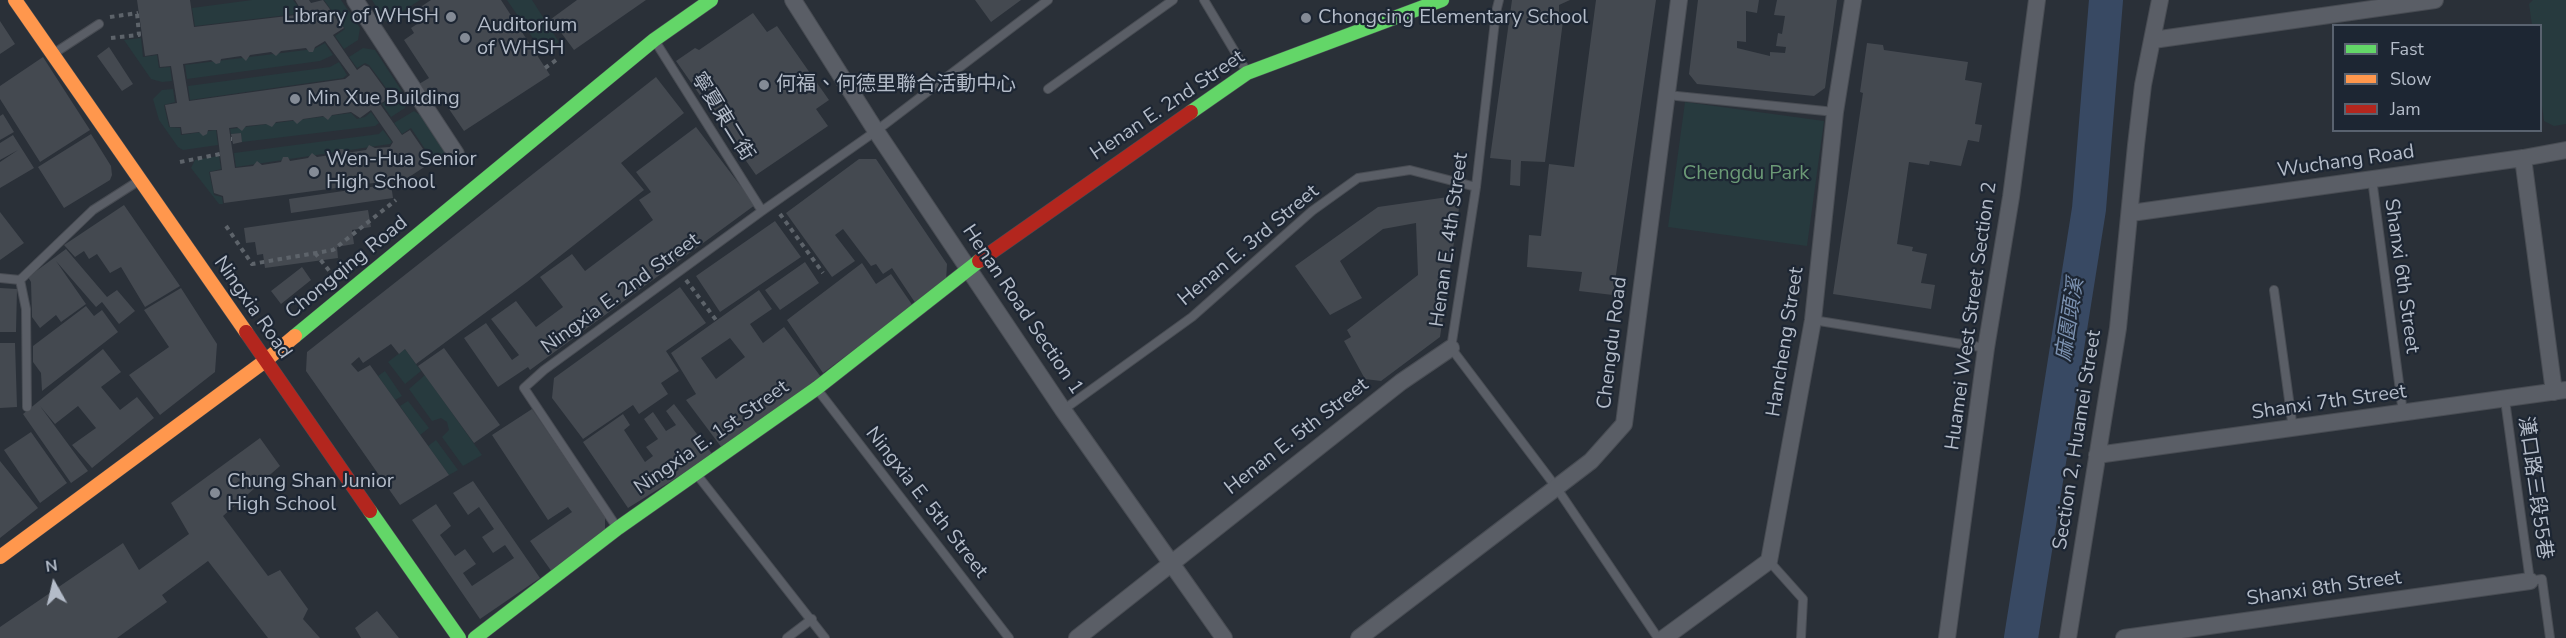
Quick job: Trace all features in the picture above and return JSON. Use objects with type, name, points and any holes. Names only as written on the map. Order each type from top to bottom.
[{"type":"street","name":"Ningxia Road","points":[[15,0],[459,638]]},
{"type":"street","points":[[355,0],[456,154]]},
{"type":"street","name":"Chongqing Road","points":[[0,557],[265,361],[654,40],[711,0]]},
{"type":"street","name":"Henan Road Section 1","points":[[793,0],[876,131],[1064,410],[1224,638]]},
{"type":"street","name":"Henan E. 2nd Street","points":[[969,268],[1247,73],[1442,0]]},
{"type":"street","name":"Chengdu Road","points":[[1359,638],[1591,461],[1624,424],[1679,0]]},
{"type":"street","name":"Hancheng Street","points":[[1769,561],[1814,320],[1835,112],[1853,0]]},
{"type":"street","name":"Huamei West Street Section 2","points":[[1947,638],[1986,348],[2011,197],[2037,0]]},
{"type":"street","name":"Section 2, Huamei Street","points":[[2068,638],[2118,328],[2142,95],[2160,0]]},
{"type":"street","points":[[2153,40],[2435,0]]},
{"type":"street","name":"Wuchang Road","points":[[2131,213],[2566,150]]},
{"type":"street","points":[[2523,158],[2560,391]]},
{"type":"street","name":"Ningxia E. 1st Street","points":[[475,638],[618,528],[817,388],[969,268]]},
{"type":"street","name":"Henan E. 5th Street","points":[[1077,638],[1401,382],[1451,348]]},
{"type":"street","name":"Shanxi 7th Street","points":[[2097,455],[2560,391]]},
{"type":"street","points":[[1664,638],[1769,561]]},
{"type":"street","name":"Shanxi 8th Street","points":[[2124,638],[2530,581]]},
{"type":"lane","name":"Ningxia E. 2nd Street","points":[[618,528],[524,388],[544,370],[876,131],[1048,0]]},
{"type":"lane","points":[[1048,90],[1173,0]]},
{"type":"lane","points":[[1204,0],[1247,73]]},
{"type":"lane","name":"Henan E. 4th Street","points":[[1499,0],[1476,187],[1451,348],[1556,487],[1658,638]]},
{"type":"lane","points":[[53,54],[99,24]]},
{"type":"lane","name":"寧夏東二街","points":[[654,40],[762,211]]},
{"type":"lane","points":[[1667,95],[1835,112]]},
{"type":"lane","name":"Henan E. 3rd Street","points":[[1064,410],[1192,317],[1312,211],[1358,178],[1410,170],[1476,187]]},
{"type":"lane","name":"Shanxi 6th Street","points":[[2372,179],[2403,413]]},
{"type":"lane","points":[[0,278],[20,280],[93,210],[140,180]]},
{"type":"lane","points":[[20,280],[26,309],[27,407]]},
{"type":"lane","points":[[2274,290],[2293,429]]},
{"type":"lane","points":[[1814,320],[1986,348]]},
{"type":"lane","name":"Ningxia E. 5th Street","points":[[817,388],[1010,638]]},
{"type":"lane","name":"漢口路三段55巷","points":[[2505,400],[2530,581],[2542,579],[2550,638]]},
{"type":"lane","points":[[696,473],[825,638]]},
{"type":"lane","points":[[1769,561],[1803,599],[1801,638]]},
{"type":"lane","points":[[787,638],[812,620]]},
{"type":"path","points":[[111,38],[139,35],[138,13],[126,15]]},
{"type":"path","points":[[545,68],[560,58]]},
{"type":"path","points":[[180,162],[220,154]]},
{"type":"path","points":[[226,226],[252,264],[333,250],[396,200]]},
{"type":"path","points":[[772,204],[823,273]]},
{"type":"path","points":[[315,253],[331,273]]},
{"type":"path","points":[[692,289],[716,320]]},
{"type":"green space","points":[[252,0],[293,0],[300,9],[296,14],[195,26],[192,8]]},
{"type":"green space","points":[[324,0],[341,0],[360,28],[358,40],[344,49],[335,36],[345,29]]},
{"type":"green space","points":[[372,0],[420,0],[386,22]]},
{"type":"green space","points":[[507,0],[532,0],[559,42],[543,53]]},
{"type":"green space","points":[[2533,0],[2566,0],[2566,124],[2554,126],[2544,121],[2542,24],[2532,24],[2529,4]]},
{"type":"green space","points":[[141,38],[143,57],[157,55],[159,68],[170,67],[172,81],[162,82],[151,79],[124,40]]},
{"type":"green space","points":[[325,43],[333,55],[320,61],[187,79],[185,65],[314,49]]},
{"type":"green space","points":[[363,48],[375,50],[407,99],[405,108],[391,117],[382,104],[392,96],[369,65],[365,63],[357,68],[349,57]]},
{"type":"green space","points":[[339,62],[347,75],[343,78],[190,100],[188,86],[330,67]]},
{"type":"green space","points":[[173,89],[175,102],[164,105],[169,127],[180,128],[181,135],[216,130],[218,145],[183,150],[178,147],[159,120],[153,99],[162,90]]},
{"type":"green space","name":"Chengdu Park","points":[[1685,102],[1824,121],[1807,246],[1668,227]]},
{"type":"green space","points":[[414,111],[420,115],[445,153],[433,161],[411,128],[402,134],[394,123]]},
{"type":"green space","points":[[371,112],[379,123],[375,126],[242,142],[241,133],[231,134],[230,129],[351,113],[357,119]]},
{"type":"green space","points":[[383,130],[392,142],[390,144],[236,167],[234,153],[379,134]]},
{"type":"green space","points":[[219,156],[221,169],[209,172],[214,195],[222,197],[223,204],[219,204],[191,168],[195,160]]},
{"type":"green space","points":[[405,349],[421,371],[405,384],[388,362]]},
{"type":"green space","points":[[385,371],[402,396],[395,400],[378,376]]},
{"type":"green space","points":[[425,375],[482,455],[463,466],[442,437],[449,430],[447,422],[441,418],[432,421],[409,389]]},
{"type":"green space","points":[[408,401],[429,428],[420,435],[400,406]]},
{"type":"green space","points":[[436,440],[458,470],[449,475],[428,446]]},
{"type":"building","points":[[137,0],[190,0],[194,27],[296,15],[301,10],[295,0],[309,0],[311,3],[323,0],[344,28],[333,35],[357,70],[364,65],[369,67],[391,97],[380,104],[402,135],[410,130],[432,162],[406,179],[403,184],[399,184],[396,180],[224,203],[223,196],[214,193],[210,172],[222,170],[217,130],[208,130],[203,136],[199,132],[182,134],[181,127],[170,127],[165,105],[177,103],[171,66],[160,67],[158,54],[145,56]],"holes":[[[325,41],[350,75],[345,79],[189,101],[183,64],[211,60],[216,64],[220,63],[221,59],[241,56],[246,61],[250,55],[271,52],[276,56],[281,51],[306,48],[309,52],[313,52],[315,47]],[[371,110],[393,142],[390,147],[375,148],[369,145],[366,150],[346,153],[343,149],[339,149],[337,154],[317,157],[312,153],[308,158],[290,161],[288,157],[283,157],[281,162],[262,165],[257,161],[253,166],[235,168],[229,128],[237,127],[242,131],[246,126],[266,124],[272,127],[276,122],[293,120],[297,124],[303,119],[323,116],[328,120],[332,115],[351,112],[360,118]]]},
{"type":"building","points":[[431,0],[501,0],[550,75],[464,131],[436,90],[426,96],[419,84],[429,78],[404,40],[414,33],[411,28],[426,18],[419,8]]},
{"type":"building","points":[[577,0],[646,0],[574,50],[551,19]]},
{"type":"building","points":[[975,0],[1021,0],[991,22]]},
{"type":"building","points":[[1512,0],[1570,0],[1559,5],[1559,12],[1564,13],[1545,162],[1521,161],[1520,186],[1510,185],[1511,160],[1490,158]]},
{"type":"building","points":[[1596,0],[1656,0],[1613,295],[1579,291],[1582,272],[1527,267],[1529,235],[1541,236],[1549,164],[1574,167]]},
{"type":"building","points":[[1698,0],[1759,0],[1757,13],[1746,11],[1746,42],[1737,41],[1737,48],[1770,56],[1770,52],[1785,53],[1786,47],[1776,46],[1778,33],[1782,34],[1785,16],[1774,15],[1777,0],[1837,0],[1825,88],[1814,96],[1697,84],[1689,74]]},
{"type":"building","name":"何福、何德里聯合活動中心","points":[[753,13],[767,32],[777,26],[829,100],[816,109],[828,126],[756,175],[676,61],[695,48],[699,50]]},
{"type":"building","points":[[0,21],[15,44],[0,54]]},
{"type":"building","points":[[1867,43],[1883,45],[1884,50],[1968,62],[1965,80],[1982,83],[1975,124],[1982,125],[1979,142],[1968,140],[1961,166],[1930,161],[1929,165],[1909,162],[1897,244],[1913,247],[1912,251],[1927,254],[1921,283],[1935,285],[1931,309],[1833,294],[1863,93],[1860,92]]},
{"type":"building","points":[[109,47],[133,84],[122,91],[97,56]]},
{"type":"building","points":[[43,57],[90,130],[40,162],[0,99],[0,86]]},
{"type":"building","points":[[656,77],[684,113],[621,163],[644,190],[527,282],[416,364],[405,349],[399,354],[391,344],[363,363],[359,357],[351,364],[358,372],[370,365],[449,475],[400,505],[306,371],[307,352]]},
{"type":"building","points":[[3,114],[14,132],[0,140],[0,116]]},
{"type":"building","points":[[696,127],[755,205],[530,370],[528,367],[498,387],[464,338],[486,323],[512,360],[519,355],[491,319],[516,301],[536,327],[563,307],[540,277],[572,254],[585,271],[653,220],[639,200],[651,192],[636,172]]},
{"type":"building","points":[[241,133],[242,142],[233,144],[231,134]]},
{"type":"building","points":[[91,134],[111,166],[112,175],[110,180],[64,208],[38,167]]},
{"type":"building","points":[[13,135],[34,168],[0,188],[0,162],[18,150],[0,160],[0,143]]},
{"type":"building","points":[[859,159],[876,159],[947,264],[946,281],[916,304],[892,268],[883,274],[876,264],[871,266],[843,229],[835,235],[855,261],[832,277],[786,213]]},
{"type":"building","points":[[391,184],[393,198],[291,213],[289,199]]},
{"type":"building","points":[[1448,197],[1459,208],[1440,337],[1381,381],[1365,379],[1344,341],[1351,337],[1347,330],[1418,275],[1416,223],[1383,229],[1340,261],[1362,298],[1330,315],[1295,266],[1378,207]]},
{"type":"building","points":[[124,205],[180,286],[145,307],[121,267],[110,273],[97,254],[89,259],[84,251],[75,257],[64,245]]},
{"type":"building","points":[[368,210],[371,227],[352,230],[354,244],[337,247],[338,258],[265,268],[263,254],[257,255],[255,242],[246,243],[244,228]]},
{"type":"building","points":[[0,212],[24,243],[0,260]]},
{"type":"building","points":[[775,221],[801,257],[720,312],[696,276]]},
{"type":"building","points":[[66,249],[107,297],[117,290],[135,311],[119,324],[102,302],[96,307],[56,261],[86,304],[61,322],[56,315],[40,328],[32,317],[31,282],[28,277]]},
{"type":"building","points":[[805,262],[819,283],[780,310],[765,290]]},
{"type":"building","points":[[862,263],[876,284],[891,274],[913,306],[823,373],[787,320]]},
{"type":"building","points":[[302,267],[311,280],[281,304],[271,291]]},
{"type":"building","points":[[680,287],[706,323],[666,351],[679,371],[661,383],[668,394],[639,414],[633,405],[583,439],[552,398],[554,378]]},
{"type":"building","points":[[0,288],[17,289],[16,332],[0,332]]},
{"type":"building","points":[[181,288],[217,344],[215,372],[160,415],[129,375],[169,347],[144,310]]},
{"type":"building","points":[[759,290],[772,309],[750,324],[763,343],[784,327],[821,377],[722,448],[686,400],[696,394],[671,353]],"holes":[[[730,338],[745,357],[716,379],[701,358]]]},
{"type":"building","points":[[86,306],[94,316],[102,310],[118,332],[42,391],[41,373],[33,362],[33,346]]},
{"type":"building","points":[[0,343],[15,343],[17,407],[0,408]]},
{"type":"building","points":[[444,348],[500,425],[474,443],[418,366]]},
{"type":"building","points":[[103,349],[121,372],[101,387],[120,410],[137,397],[154,418],[92,468],[72,445],[96,428],[78,406],[55,424],[40,406],[88,471],[71,483],[23,414]]},
{"type":"building","points":[[674,404],[713,455],[628,508],[583,442],[623,414],[630,425],[624,430],[645,462],[653,456],[646,447],[658,439],[644,419],[653,412],[666,431],[676,425],[666,411]]},
{"type":"building","points":[[532,409],[605,515],[605,534],[552,572],[530,541],[572,512],[568,507],[548,520],[492,435]]},
{"type":"building","points":[[31,432],[67,483],[40,503],[4,450]]},
{"type":"building","points":[[260,438],[280,466],[223,516],[268,576],[280,570],[308,609],[303,619],[320,638],[268,638],[208,561],[162,595],[167,602],[117,638],[0,638],[0,627],[123,543],[139,570],[189,534],[171,503]]},
{"type":"building","points":[[0,461],[38,508],[0,538]]},
{"type":"building","points":[[473,481],[540,578],[480,619],[412,520],[436,504],[451,526],[440,535],[455,556],[465,549],[476,564],[463,573],[472,586],[514,558],[505,545],[493,553],[482,537],[494,529],[479,507],[468,515],[453,493]]},
{"type":"building","points":[[377,611],[399,638],[361,638],[355,628]]},
{"type":"waterway","name":"麻園頭溪","points":[[2021,638],[2089,209],[2106,0]]},
{"type":"traffic: fast","points":[[295,336],[654,40],[711,0]]},
{"type":"traffic: fast","points":[[1191,112],[1247,73],[1442,0]]},
{"type":"traffic: fast","points":[[475,638],[618,528],[817,388],[979,261]]},
{"type":"traffic: fast","points":[[370,511],[459,638]]},
{"type":"traffic: slow","points":[[15,0],[246,332]]},
{"type":"traffic: slow","points":[[0,557],[265,361],[295,336]]},
{"type":"traffic: jam","points":[[979,261],[1191,112]]},
{"type":"traffic: jam","points":[[246,332],[370,511]]},
{"type":"place","name":"Library of WHSH","points":[[451,17]]},
{"type":"place","name":"Chongcing Elementary School","points":[[1306,18]]},
{"type":"place","name":"Auditorium of WHSH","points":[[465,38]]},
{"type":"place","name":"何福、何德里聯合活動中心","points":[[764,85]]},
{"type":"place","name":"Min Xue Building","points":[[295,99]]},
{"type":"place","name":"Wen-Hua Senior High School","points":[[314,172]]},
{"type":"place","name":"Chung Shan Junior High School","points":[[215,493]]}]
